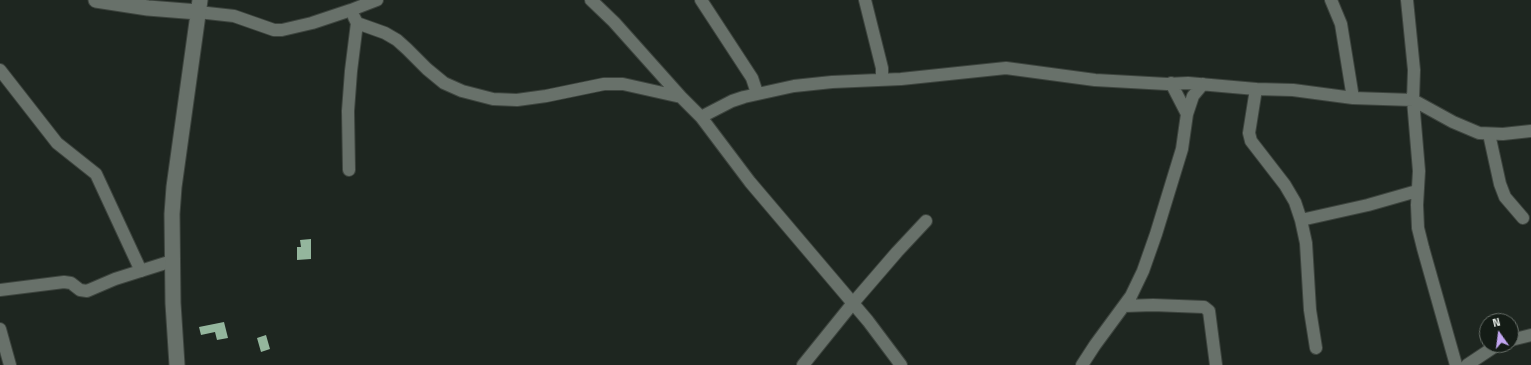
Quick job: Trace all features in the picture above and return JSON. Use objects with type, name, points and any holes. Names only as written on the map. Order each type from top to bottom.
[{"type":"street","points":[[96,0],[148,8],[199,6],[274,30],[282,30],[312,23],[377,0]]},
{"type":"street","points":[[591,0],[614,22],[681,97],[701,117],[750,182],[853,303],[901,365]]},
{"type":"street","points":[[701,0],[752,78],[757,93]]},
{"type":"street","points":[[865,0],[882,68],[882,80]]},
{"type":"street","points":[[1331,0],[1341,24],[1353,98]]},
{"type":"street","points":[[1407,0],[1414,70],[1413,100],[1419,171],[1417,191],[1418,228],[1422,248],[1456,365]]},
{"type":"street","points":[[176,365],[172,261],[172,214],[174,187],[199,6]]},
{"type":"street","points":[[349,170],[348,111],[357,23],[351,10]]},
{"type":"street","points":[[357,23],[385,33],[396,40],[407,48],[427,69],[444,83],[462,91],[493,99],[517,100],[546,96],[604,84],[623,84],[681,97]]},
{"type":"street","points":[[701,117],[732,101],[757,93],[794,86],[832,82],[882,80],[1006,68],[1095,80],[1202,84],[1256,89],[1293,90],[1353,98],[1413,100],[1465,128],[1479,133],[1489,134],[1531,131]]},
{"type":"street","points":[[0,70],[57,143],[96,174],[141,271]]},
{"type":"street","points":[[1172,83],[1187,114]]},
{"type":"street","points":[[1082,365],[1124,306],[1143,271],[1182,149],[1187,114],[1193,96],[1202,84]]},
{"type":"street","points":[[1256,89],[1249,133],[1251,141],[1285,185],[1295,202],[1301,220],[1306,242],[1310,310],[1316,348]]},
{"type":"street","points":[[1489,134],[1500,184],[1505,197],[1523,218]]},
{"type":"street","points":[[1301,220],[1368,205],[1417,191]]},
{"type":"street","points":[[803,365],[853,303],[926,221]]},
{"type":"street","points":[[0,290],[64,282],[71,283],[80,290],[87,291],[172,261]]},
{"type":"street","points":[[1124,306],[1153,305],[1204,307],[1210,310],[1216,365]]},
{"type":"street","points":[[0,329],[10,365]]},
{"type":"street","points":[[1519,338],[1531,335]]},
{"type":"street","points":[[1466,365],[1485,353]]},
{"type":"building","points":[[311,239],[311,259],[297,260],[297,247],[301,247],[300,240]]},
{"type":"building","points":[[224,322],[228,338],[217,340],[215,332],[201,335],[199,327]]},
{"type":"building","points":[[266,335],[270,349],[261,352],[257,338]]}]
